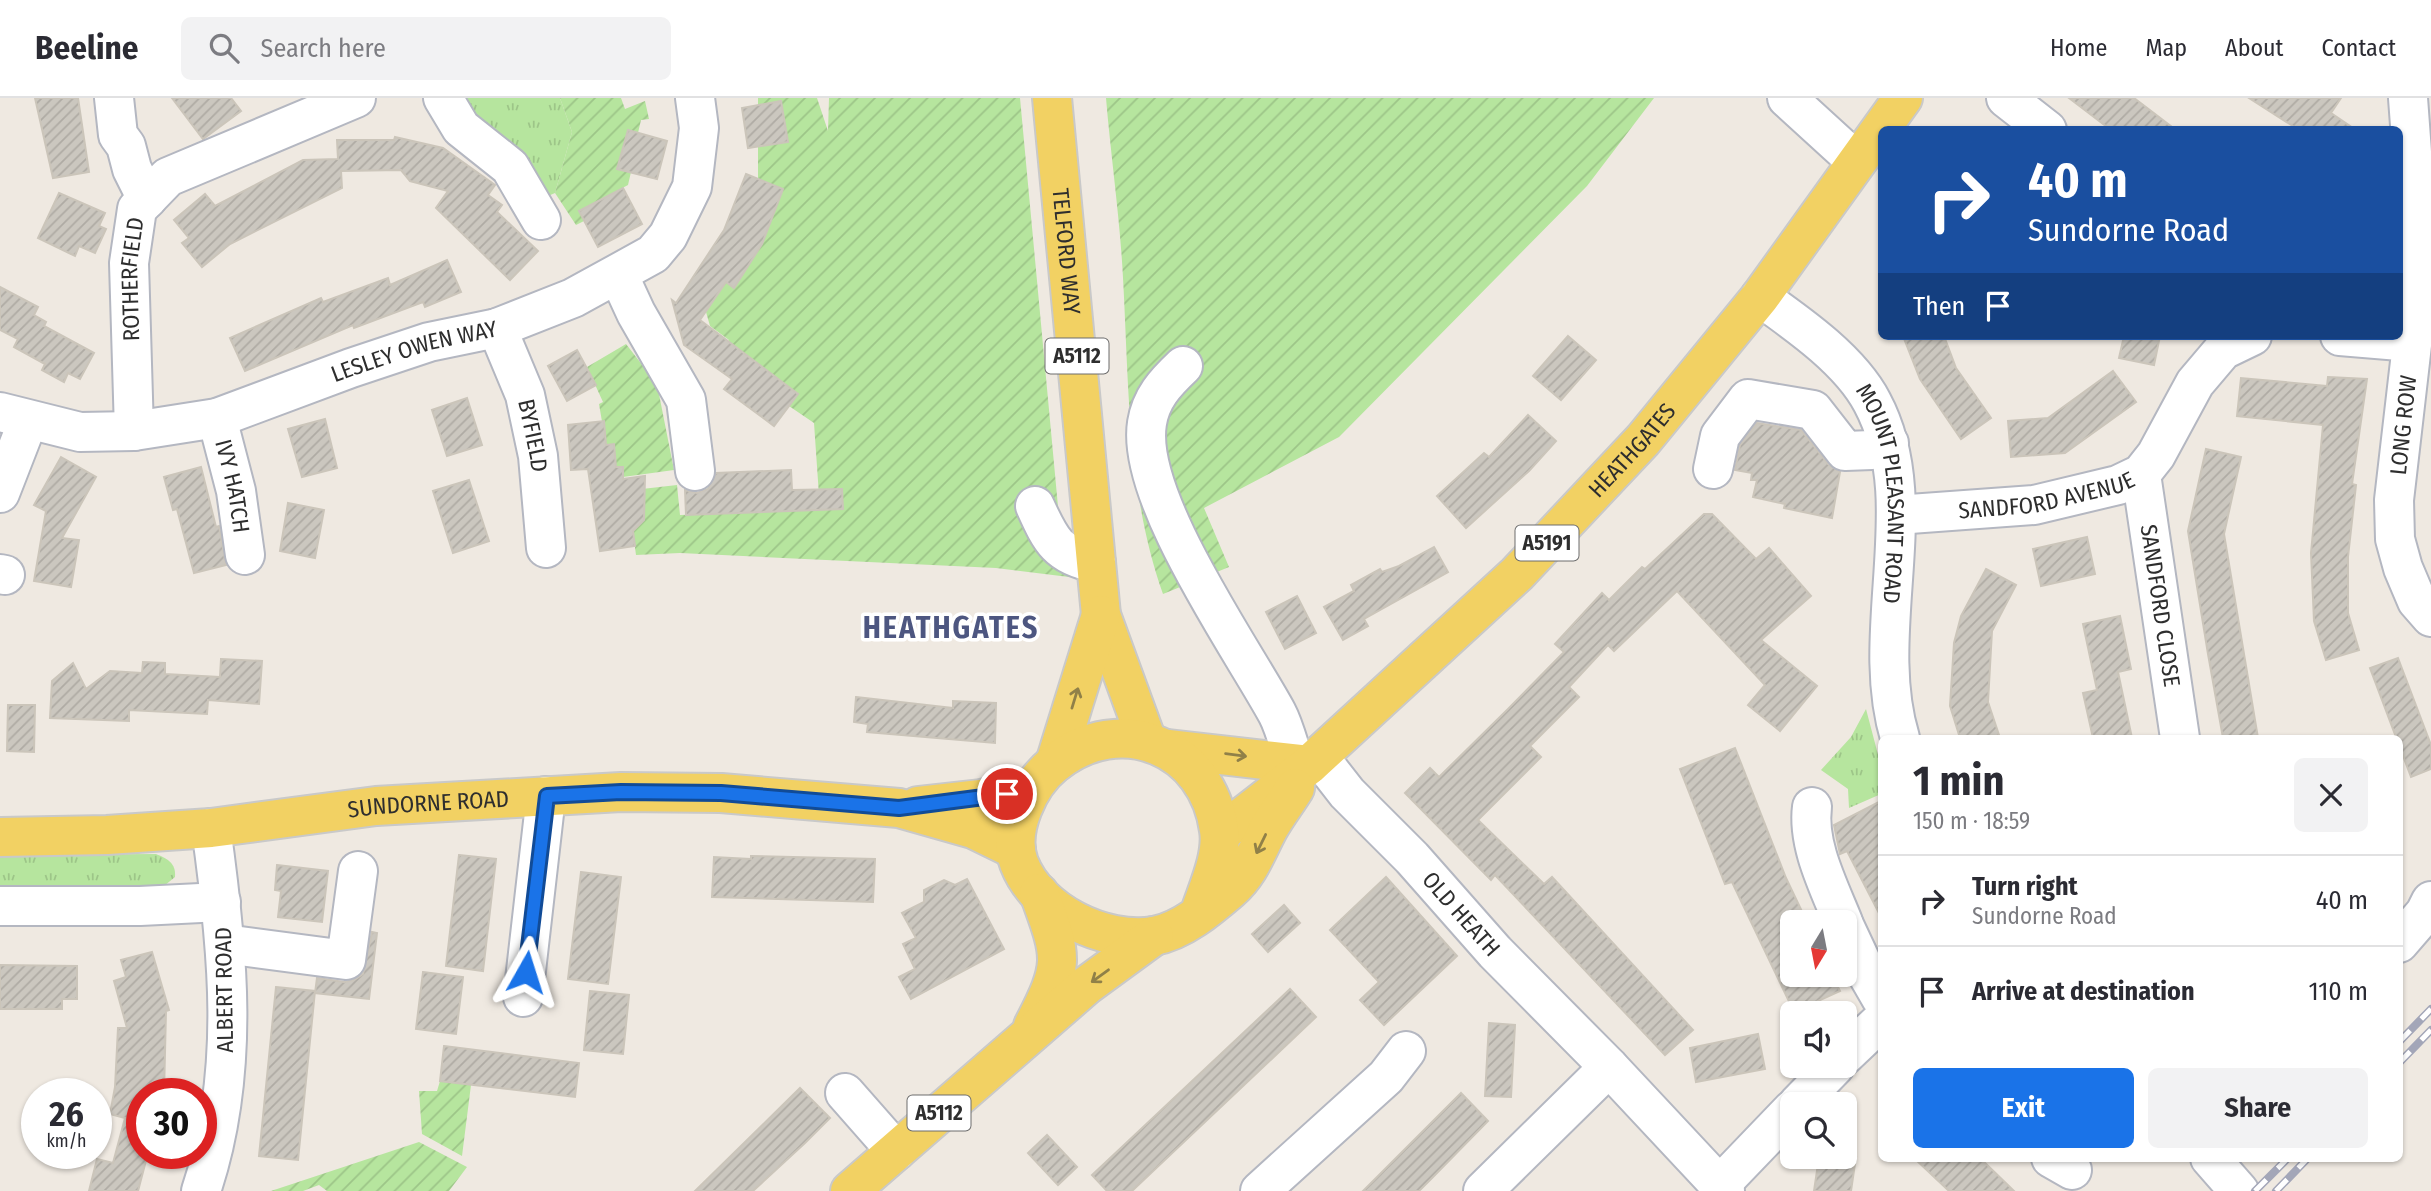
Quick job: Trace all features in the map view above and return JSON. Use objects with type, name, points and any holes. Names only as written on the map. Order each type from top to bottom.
[{"type":"main road","name":"TELFORD WAY","points":[[1052,98],[1101,615],[1158,745]]},
{"type":"main road","name":"A5191","points":[[1882,126],[1902,98]]},
{"type":"main road","name":"A5191","points":[[1760,297],[1878,131]]},
{"type":"main road","name":"HEATHGATES","points":[[1220,834],[1308,762],[1517,574],[1643,440],[1760,297]]},
{"type":"main road","name":"TELFORD WAY","points":[[1043,776],[1101,615]]},
{"type":"main road","points":[[1043,776],[1098,740],[1308,762]]},
{"type":"main road","points":[[1158,745],[1195,770],[1213,800],[1220,834],[1214,868],[1200,912]]},
{"type":"main road","name":"A5191","points":[[1200,912],[1231,889],[1250,869],[1269,828],[1308,762]]},
{"type":"main road","name":"SUNDORNE ROAD","points":[[899,808],[981,799],[1043,776]]},
{"type":"main road","name":"A5112","points":[[1028,1035],[1053,987],[1059,948],[1039,893],[1019,864],[1016,850],[1020,814],[1043,776]]},
{"type":"main road","name":"SUNDORNE ROAD","points":[[0,837],[107,835],[211,828],[376,806],[621,792],[721,793],[899,808],[973,829],[1016,850]]},
{"type":"main road","name":"A5112","points":[[1039,893],[1082,925],[1128,937],[1154,936],[1179,928],[1200,912]]},
{"type":"main road","name":"A5112","points":[[850,1191],[1087,985],[1154,936]]},
{"type":"street","points":[[114,98],[118,135],[127,146],[132,169],[147,199]]},
{"type":"street","name":"ROTHERFIELD","points":[[134,431],[130,263],[137,209],[168,177],[356,98]]},
{"type":"street","points":[[443,98],[461,128],[510,167],[541,220]]},
{"type":"street","name":"LESLEY OWEN WAY","points":[[14,417],[80,432],[134,431],[217,418],[351,368],[429,342],[497,327],[572,298],[653,254],[681,213],[692,187],[698,160],[699,128],[695,98]]},
{"type":"street","points":[[1787,98],[1856,161]]},
{"type":"street","points":[[2006,98],[2042,126]]},
{"type":"street","name":"LONG ROW","points":[[2407,98],[2415,207],[2412,342],[2394,500],[2395,540],[2417,601],[2431,617]]},
{"type":"street","points":[[618,274],[636,313],[685,400],[695,471]]},
{"type":"street","name":"MOUNT PLEASANT ROAD","points":[[1760,297],[1824,344],[1872,400],[1889,443],[1896,515],[1888,648],[1894,714],[1899,735]]},
{"type":"street","name":"BYFIELD","points":[[497,327],[525,395],[538,456],[546,548]]},
{"type":"street","name":"SANDFORD AVENUE","points":[[1896,515],[2034,505],[2118,485],[2141,474],[2156,455],[2195,383],[2223,350],[2244,340]]},
{"type":"street","points":[[2388,340],[2412,342]]},
{"type":"street","name":"OLD HEATH","points":[[1183,366],[1155,396],[1147,425],[1148,451],[1157,486],[1170,523],[1199,580],[1278,716],[1308,762],[1347,793],[1412,858],[1495,952],[1609,1067],[1722,1188],[1780,1123]]},
{"type":"street","points":[[1713,469],[1720,436],[1748,400],[1813,410],[1845,451],[1872,450],[1889,443]]},
{"type":"street","points":[[0,493],[14,417]]},
{"type":"street","name":"IVY HATCH","points":[[217,418],[236,491],[245,555]]},
{"type":"street","name":"SANDFORD CLOSE","points":[[2141,474],[2180,735]]},
{"type":"street","points":[[1035,506],[1050,540],[1074,559],[1096,563]]},
{"type":"street","points":[[523,998],[547,796]]},
{"type":"street","points":[[1812,807],[1810,823],[1839,910]]},
{"type":"street","name":"ALBERT ROAD","points":[[201,1191],[216,1135],[224,1087],[228,1000],[221,902],[211,828]]},
{"type":"street","points":[[225,944],[346,960],[358,871]]},
{"type":"street","points":[[2403,938],[2425,913],[2431,901]]},
{"type":"street","points":[[0,906],[140,906],[221,902]]},
{"type":"street","points":[[1857,952],[1878,993]]},
{"type":"street","points":[[1857,1044],[1878,1024]]},
{"type":"street","points":[[1260,1191],[1385,1077],[1406,1051]]},
{"type":"street","points":[[1483,1191],[1609,1067]]},
{"type":"street","points":[[1810,1092],[1823,1078]]},
{"type":"street","points":[[845,1093],[896,1151]]},
{"type":"street","points":[[2214,1162],[2239,1191]]},
{"type":"green space","points":[[459,98],[560,98],[572,132],[555,193],[548,196]]},
{"type":"green space","points":[[560,98],[621,98],[625,109],[645,101],[649,119],[641,120],[638,133],[628,131],[618,168],[631,172],[628,185],[580,211],[584,221],[576,225],[555,193],[572,132]]},
{"type":"green space","points":[[758,98],[817,98],[828,131],[829,98],[1020,98],[1060,528],[1069,577],[996,568],[680,553],[636,555],[632,525],[642,489],[677,485],[680,515],[820,510],[814,423],[789,406],[798,394],[724,347],[729,340],[710,326],[706,312],[726,282],[734,287],[756,254],[783,189],[758,179]]},
{"type":"green space","points":[[1106,98],[1654,98],[1587,186],[1339,437],[1204,508],[1229,567],[1163,594],[1151,556],[1136,478],[1122,256]]},
{"type":"green space","points":[[626,344],[657,384],[674,470],[623,477],[623,467],[616,467],[614,445],[606,445],[599,404],[603,402],[587,367]]},
{"type":"green space","points":[[1866,709],[1878,755],[1878,795],[1849,808],[1848,789],[1821,770],[1851,737]]},
{"type":"green space","points":[[156,854],[170,862],[175,877],[153,895],[0,894],[0,855]]},
{"type":"green space","points":[[440,1081],[471,1085],[462,1156],[422,1134],[419,1091],[437,1091]]},
{"type":"green space","points":[[419,1142],[467,1167],[449,1191],[327,1191],[319,1185],[303,1191],[271,1191]]},
{"type":"building","points":[[35,98],[78,98],[89,172],[53,178]]},
{"type":"building","points":[[172,98],[231,98],[241,111],[203,139]]},
{"type":"building","points":[[2069,98],[2134,98],[2171,126],[2106,126]]},
{"type":"building","points":[[2249,98],[2341,98],[2331,113],[2350,126],[2293,126]]},
{"type":"building","points":[[781,101],[788,142],[748,148],[742,108]]},
{"type":"building","points":[[628,130],[667,141],[657,179],[617,169]]},
{"type":"building","points":[[395,137],[443,148],[495,185],[488,195],[502,205],[497,212],[538,251],[510,280],[436,208],[448,191],[410,181],[401,170],[341,171],[342,188],[230,244],[202,267],[182,243],[189,238],[174,220],[205,194],[215,206],[303,160],[338,159],[337,140],[394,140]]},
{"type":"building","points":[[746,174],[783,189],[762,244],[734,288],[726,282],[700,320],[798,394],[774,426],[724,389],[732,379],[684,345],[672,300],[676,303],[724,230]]},
{"type":"building","points":[[623,188],[642,224],[598,247],[579,211]]},
{"type":"building","points":[[59,193],[105,213],[99,226],[106,229],[95,253],[79,246],[75,256],[38,238]]},
{"type":"building","points":[[447,260],[461,292],[425,307],[423,302],[354,328],[353,325],[245,371],[230,338],[321,298],[323,302],[388,278],[390,285]]},
{"type":"building","points":[[0,287],[38,307],[34,315],[46,322],[44,326],[94,353],[80,379],[68,373],[64,382],[42,370],[45,364],[14,347],[18,339],[0,330]]},
{"type":"building","points":[[1568,336],[1596,360],[1561,400],[1533,376]]},
{"type":"building","points":[[1905,340],[1946,340],[1956,368],[1991,418],[1961,439],[1920,379]]},
{"type":"building","points":[[2123,340],[2159,340],[2154,365],[2119,358]]},
{"type":"building","points":[[577,350],[596,385],[567,401],[548,366]]},
{"type":"building","points":[[2113,371],[2136,402],[2065,453],[2011,457],[2008,421],[2048,418]]},
{"type":"building","points":[[2328,377],[2367,379],[2352,484],[2356,485],[2348,557],[2348,613],[2359,650],[2326,660],[2314,621],[2311,553],[2323,425],[2237,416],[2241,378],[2327,386]]},
{"type":"building","points":[[467,398],[482,445],[447,456],[432,410]]},
{"type":"building","points":[[1528,415],[1556,441],[1529,471],[1466,528],[1437,496],[1484,453],[1489,457]]},
{"type":"building","points":[[325,419],[337,468],[302,477],[288,429]]},
{"type":"building","points":[[604,421],[606,445],[614,444],[616,467],[623,467],[623,479],[645,476],[644,520],[633,531],[635,546],[600,551],[588,469],[571,470],[568,425]]},
{"type":"building","points":[[1757,423],[1801,430],[1828,464],[1840,472],[1832,518],[1784,508],[1785,504],[1753,497],[1757,480],[1751,480],[1752,473],[1735,470],[1740,445]]},
{"type":"building","points":[[2206,449],[2241,457],[2224,534],[2258,735],[2222,735],[2188,531]]},
{"type":"building","points":[[61,457],[96,477],[62,538],[79,540],[71,587],[34,581],[46,511],[34,505]]},
{"type":"building","points":[[201,467],[216,527],[219,526],[226,565],[194,573],[177,509],[173,510],[164,477]]},
{"type":"building","points":[[791,470],[792,490],[842,489],[843,509],[686,515],[685,490],[697,493],[708,489],[716,473]]},
{"type":"building","points":[[469,480],[489,541],[453,553],[433,491]]},
{"type":"building","points":[[288,503],[324,510],[315,558],[280,551]]},
{"type":"building","points":[[1704,514],[1712,514],[1756,559],[1769,548],[1811,596],[1761,640],[1817,686],[1780,731],[1748,705],[1765,685],[1677,591],[1614,651],[1608,645],[1569,687],[1579,697],[1530,746],[1541,757],[1478,820],[1544,884],[1552,877],[1693,1030],[1665,1055],[1495,875],[1491,880],[1405,793],[1430,768],[1439,777],[1508,709],[1564,652],[1555,644],[1602,593],[1609,600],[1642,567],[1645,569]]},
{"type":"building","points":[[2087,537],[2095,574],[2041,586],[2033,549]]},
{"type":"building","points":[[1434,547],[1448,572],[1364,619],[1368,626],[1343,640],[1324,607],[1354,591],[1351,585],[1380,569],[1382,572],[1399,566]]},
{"type":"building","points":[[1986,569],[2016,585],[1992,631],[1988,702],[1999,735],[1959,735],[1950,706],[1954,643],[1961,616]]},
{"type":"building","points":[[1297,596],[1316,633],[1285,649],[1266,612]]},
{"type":"building","points":[[2120,616],[2131,669],[2118,672],[2131,735],[2092,735],[2083,693],[2097,690],[2083,624]]},
{"type":"building","points":[[2398,658],[2431,745],[2431,769],[2411,777],[2403,756],[2403,735],[2395,735],[2370,668]]},
{"type":"building","points":[[221,659],[262,661],[259,704],[208,700],[207,714],[129,710],[129,721],[50,718],[52,681],[73,663],[86,689],[110,671],[142,673],[143,662],[165,663],[165,674],[220,677]]},
{"type":"building","points":[[856,697],[953,708],[953,701],[996,703],[995,743],[867,732],[868,724],[854,722]]},
{"type":"building","points":[[8,705],[35,705],[34,752],[7,751]]},
{"type":"building","points":[[1735,748],[1801,910],[1780,910],[1780,983],[1732,882],[1725,884],[1680,769]]},
{"type":"building","points":[[1878,803],[1878,911],[1847,851],[1840,854],[1834,825]]},
{"type":"building","points":[[459,855],[496,859],[483,971],[446,966]]},
{"type":"building","points":[[751,856],[875,859],[873,902],[712,897],[714,857],[751,859]]},
{"type":"building","points":[[277,865],[328,871],[322,922],[278,917],[281,891],[275,890]]},
{"type":"building","points":[[581,872],[621,877],[608,984],[568,979]]},
{"type":"building","points":[[1386,877],[1457,956],[1384,1025],[1360,1000],[1379,982],[1330,930]]},
{"type":"building","points":[[967,879],[1004,949],[911,999],[899,977],[915,969],[903,944],[916,938],[902,913],[924,902],[924,890],[944,880],[955,885]]},
{"type":"building","points":[[1284,905],[1300,923],[1268,952],[1252,934]]},
{"type":"building","points":[[372,932],[377,933],[369,999],[315,993],[317,978],[344,982],[363,974]]},
{"type":"building","points":[[152,952],[169,1010],[166,1011],[164,1078],[126,1078],[126,1169],[144,1169],[138,1191],[89,1191],[94,1169],[112,1169],[125,1118],[112,1115],[118,1028],[127,1028],[114,981],[126,977],[121,960]]},
{"type":"building","points":[[0,965],[77,966],[77,999],[62,999],[62,1009],[0,1009]]},
{"type":"building","points":[[423,972],[463,977],[456,1034],[416,1029]]},
{"type":"building","points":[[276,987],[315,991],[298,1160],[259,1156]]},
{"type":"building","points":[[1782,987],[1838,987],[1840,991],[1818,1001],[1789,1001]]},
{"type":"building","points":[[1290,989],[1316,1017],[1132,1191],[1107,1191],[1092,1175]]},
{"type":"building","points":[[590,991],[629,995],[623,1054],[584,1050]]},
{"type":"building","points":[[1489,1023],[1515,1025],[1511,1097],[1485,1096]]},
{"type":"building","points":[[1758,1034],[1765,1069],[1696,1082],[1690,1048]]},
{"type":"building","points":[[444,1046],[579,1063],[575,1097],[440,1081]]},
{"type":"building","points":[[800,1088],[830,1118],[805,1143],[753,1191],[695,1191]]},
{"type":"building","points":[[1461,1093],[1488,1121],[1419,1191],[1363,1191]]},
{"type":"building","points":[[1047,1135],[1077,1167],[1058,1185],[1028,1153]]},
{"type":"building","points":[[1918,1162],[1984,1162],[2014,1191],[1949,1191]]},
{"type":"building","points":[[1817,1169],[1854,1169],[1851,1191],[1814,1191]]},
{"type":"railway","points":[[2403,1038],[2431,1009]]},
{"type":"railway","points":[[2403,1059],[2431,1030]]},
{"type":"railway","points":[[2255,1191],[2284,1162]]},
{"type":"railway","points":[[2276,1191],[2304,1162]]},
{"type":"district","name":"HEATHGATES","points":[[951,628]]},
{"type":"route","points":[[526,972],[547,796],[621,792],[721,793],[899,808],[1007,794]]}]
